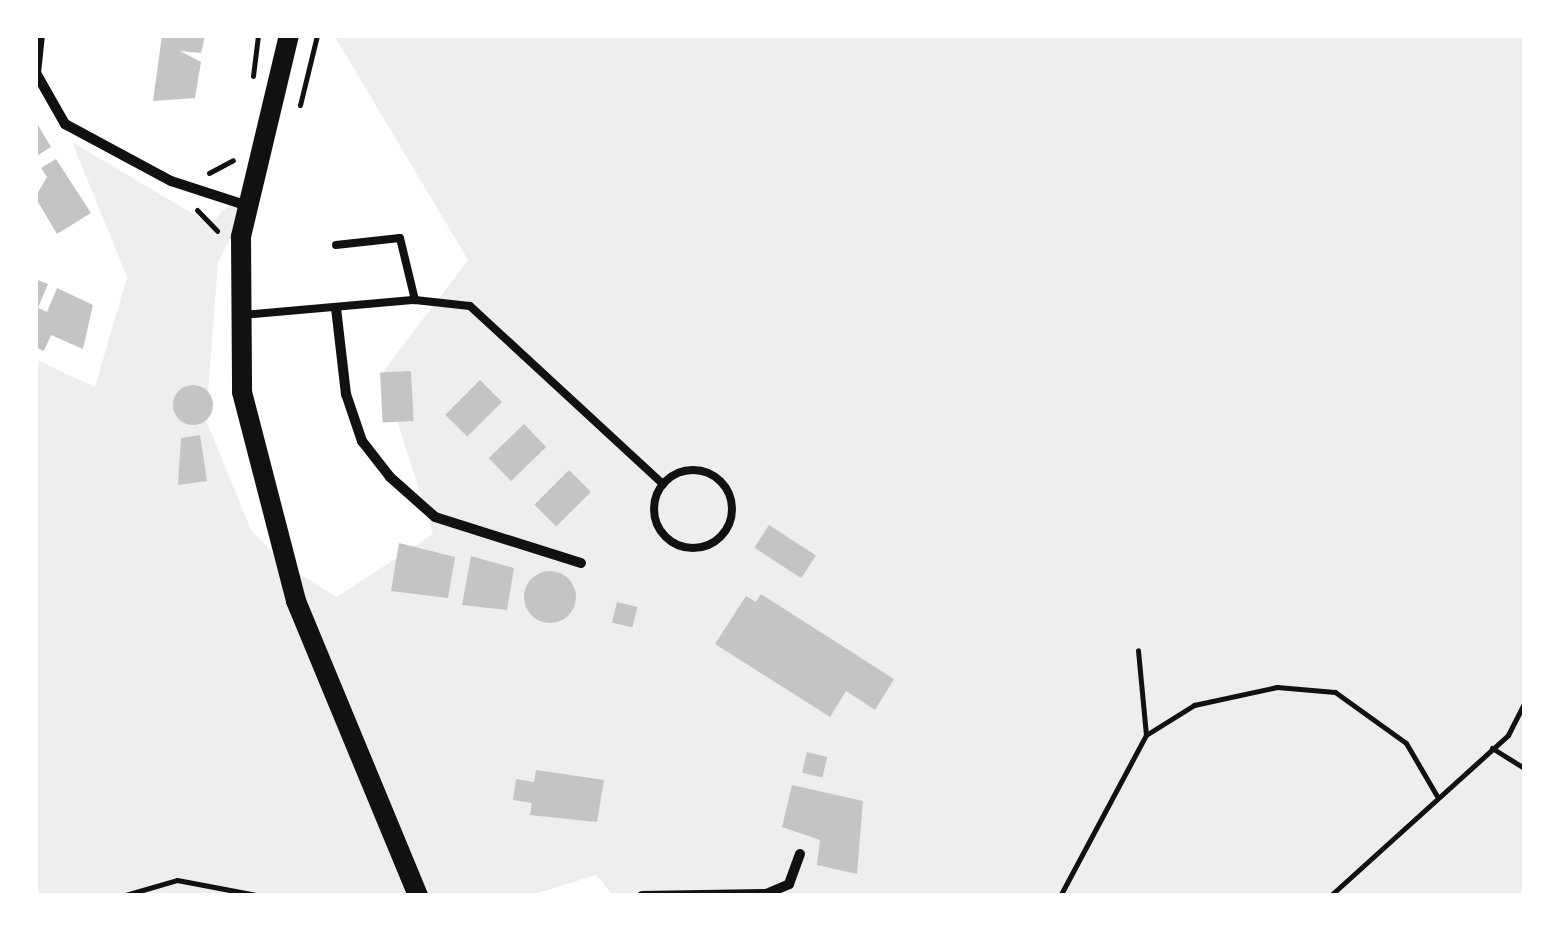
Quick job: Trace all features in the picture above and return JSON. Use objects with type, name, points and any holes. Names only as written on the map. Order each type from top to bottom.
[{"type":"main road","points":[[289,35],[241,237],[238,315],[242,392],[268,514],[418,896]]},
{"type":"street","points":[[40,35],[36,73],[64,124],[201,190],[248,206]]},
{"type":"street","points":[[336,308],[352,410],[390,477],[435,517],[581,563]]},
{"type":"street","points":[[642,896],[766,894],[790,884],[800,854]]},
{"type":"lane","points":[[336,245],[400,238],[415,300]]},
{"type":"lane","points":[[238,315],[415,300],[490,316],[663,484]]},
{"type":"lane","points":[[684,472],[719,480],[732,502],[720,537],[697,548],[672,542],[654,509],[663,484],[684,472]]},
{"type":"path","points":[[253,84],[258,35]]},
{"type":"path","points":[[295,120],[316,35]]},
{"type":"path","points":[[238,140],[233,159],[206,174],[196,209],[221,234],[241,237]]},
{"type":"path","points":[[1060,896],[1146,735],[1138,650]]},
{"type":"path","points":[[1146,735],[1210,702],[1277,687],[1335,692],[1406,743],[1437,796]]},
{"type":"path","points":[[1330,896],[1492,748],[1525,701]]},
{"type":"path","points":[[1492,748],[1525,769]]},
{"type":"path","points":[[122,896],[177,880],[262,896]]},
{"type":"shaded area","points":[[334,35],[1525,35],[1525,896],[614,896],[596,875],[528,896],[35,896],[35,359],[95,387],[127,277],[72,142],[210,224],[271,163],[218,262],[206,420],[251,530],[283,564],[337,597],[433,534],[382,373],[468,260]]},
{"type":"building","points":[[162,35],[205,36],[201,53],[180,51],[201,62],[195,98],[153,101]]},
{"type":"building","points":[[35,120],[51,147],[35,157]]},
{"type":"building","points":[[56,159],[91,213],[57,234],[35,197],[47,177],[41,168]]},
{"type":"building","points":[[35,279],[48,284],[38,308],[47,312],[57,288],[93,305],[83,349],[51,335],[44,351],[35,347]]},
{"type":"building","points":[[411,371],[414,421],[383,423],[380,373]]},
{"type":"building","points":[[480,380],[502,402],[467,437],[445,415]]},
{"type":"building","points":[[193,385],[207,391],[213,405],[207,419],[193,425],[179,419],[173,405],[179,391]]},
{"type":"building","points":[[524,424],[546,447],[511,481],[489,458]]},
{"type":"building","points":[[200,435],[207,481],[178,485],[181,438]]},
{"type":"building","points":[[569,470],[591,492],[556,527],[534,505]]},
{"type":"building","points":[[769,525],[816,555],[801,578],[754,548]]},
{"type":"building","points":[[399,543],[455,557],[448,598],[391,591]]},
{"type":"building","points":[[471,556],[514,568],[507,610],[462,605]]},
{"type":"building","points":[[550,571],[568,579],[576,597],[568,615],[550,623],[532,615],[524,597],[532,579]]},
{"type":"building","points":[[761,594],[894,679],[875,710],[846,691],[830,717],[715,644],[746,596],[756,602]]},
{"type":"building","points":[[617,602],[637,607],[632,627],[612,622]]},
{"type":"building","points":[[807,752],[827,757],[822,777],[802,772]]},
{"type":"building","points":[[536,770],[604,780],[597,822],[530,815],[532,803],[513,800],[516,779],[534,782]]},
{"type":"building","points":[[792,785],[863,801],[857,874],[817,865],[820,840],[782,827]]}]
